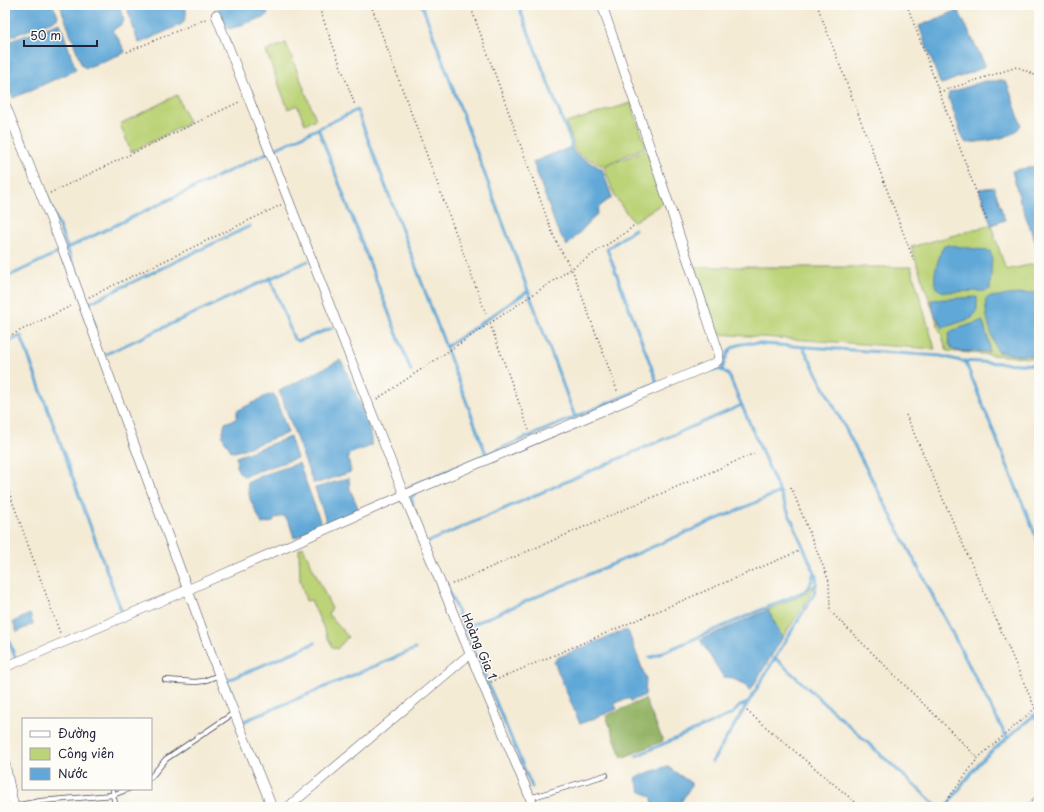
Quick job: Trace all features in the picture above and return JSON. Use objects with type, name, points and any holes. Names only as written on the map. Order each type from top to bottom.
[{"type":"street","points":[[5,667],[715,363],[718,360],[720,356],[602,5]]},
{"type":"street","name":"Hoàng Gia 1","points":[[216,15],[404,495],[532,803]]},
{"type":"street","points":[[5,104],[82,301],[219,675],[272,807]]},
{"type":"street","points":[[288,807],[470,654]]},
{"type":"street","points":[[5,764],[11,806]]},
{"type":"lane","points":[[166,680],[195,682],[204,681],[219,675]]},
{"type":"lane","points":[[152,776],[166,759],[234,713]]},
{"type":"lane","points":[[532,803],[606,775]]},
{"type":"lane","points":[[113,790],[116,807]]},
{"type":"lane","points":[[11,806],[41,801],[113,795],[126,790]]},
{"type":"path","points":[[318,5],[355,105]]},
{"type":"path","points":[[371,5],[486,314]]},
{"type":"path","points":[[470,5],[552,232],[571,269],[622,402]]},
{"type":"path","points":[[817,5],[914,262]]},
{"type":"path","points":[[907,5],[987,221]]},
{"type":"path","points":[[127,52],[216,15]]},
{"type":"path","points":[[939,92],[1017,67],[1022,68],[1035,76],[1039,76]]},
{"type":"path","points":[[42,198],[248,98]]},
{"type":"path","points":[[5,338],[289,201]]},
{"type":"path","points":[[369,405],[630,230],[635,224]]},
{"type":"path","points":[[490,324],[533,440]]},
{"type":"path","points":[[906,415],[1035,708],[1039,713]]},
{"type":"path","points":[[443,588],[755,453]]},
{"type":"path","points":[[5,481],[64,642]]},
{"type":"path","points":[[791,487],[829,581],[830,608],[833,614],[978,758]]},
{"type":"path","points":[[483,685],[798,551]]},
{"type":"path","points":[[942,807],[978,758],[1039,705]]},
{"type":"path","points":[[748,711],[861,807]]},
{"type":"path","points":[[1026,807],[1039,794]]},
{"type":"green space","points":[[286,43],[316,119],[305,124],[297,105],[288,109],[266,51]]},
{"type":"green space","points":[[177,95],[189,123],[131,152],[120,124]]},
{"type":"green space","points":[[631,103],[646,146],[645,147],[603,166],[578,154],[573,147],[573,141],[566,123]]},
{"type":"green space","points":[[647,149],[664,200],[663,203],[633,222],[615,197],[604,167]]},
{"type":"green space","points":[[991,225],[1006,270],[1039,263],[1039,359],[947,351],[911,247]]},
{"type":"green space","points":[[694,267],[911,267],[935,349],[718,334]]},
{"type":"green space","points":[[303,547],[332,609],[328,614],[348,637],[337,649],[332,647],[311,600],[306,601],[300,580],[299,549]]},
{"type":"green space","points":[[814,585],[808,599],[783,637],[768,610],[804,594]]},
{"type":"green space","points":[[645,699],[663,741],[622,758],[606,716]]},
{"type":"water","points":[[5,5],[53,5],[58,16],[57,19],[5,39]]},
{"type":"water","points":[[60,5],[119,5],[124,20],[123,23],[112,31],[121,43],[125,51],[124,53],[86,68],[82,66]]},
{"type":"water","points":[[126,5],[185,5],[186,15],[182,24],[140,43],[138,42]]},
{"type":"water","points":[[217,5],[267,5],[268,12],[264,17],[230,29],[227,28]]},
{"type":"water","points":[[956,11],[959,12],[985,65],[982,68],[942,84],[940,83],[919,26]]},
{"type":"water","points":[[60,23],[76,70],[13,98],[5,78],[5,43]]},
{"type":"water","points":[[984,81],[1004,81],[1007,83],[1021,124],[1018,129],[1006,137],[968,143],[965,142],[962,136],[948,96],[949,93]]},
{"type":"water","points":[[571,147],[576,155],[602,169],[612,197],[599,207],[597,214],[567,246],[557,229],[533,162]]},
{"type":"water","points":[[1039,165],[1039,252],[1020,201],[1012,171]]},
{"type":"water","points":[[994,187],[1005,220],[991,225],[979,189]]},
{"type":"water","points":[[948,245],[990,251],[992,257],[990,289],[986,291],[945,292],[939,290],[935,281],[936,268],[941,251],[944,246]]},
{"type":"water","points":[[1039,292],[1039,356],[998,352],[989,326],[985,303],[986,299],[989,297]]},
{"type":"water","points":[[977,297],[977,309],[972,318],[943,328],[934,313],[931,300]]},
{"type":"water","points":[[981,321],[983,322],[989,342],[989,352],[956,351],[951,348],[948,340],[951,331]]},
{"type":"water","points":[[340,360],[356,393],[369,428],[371,446],[349,454],[348,457],[351,472],[321,482],[313,483],[279,391]]},
{"type":"water","points":[[274,394],[288,433],[235,452],[231,451],[222,436],[225,423],[236,419],[237,411],[266,396]]},
{"type":"water","points":[[290,437],[297,458],[244,476],[241,475],[237,468],[236,457]]},
{"type":"water","points":[[299,463],[322,526],[294,538],[289,522],[284,516],[276,518],[272,522],[262,524],[250,499],[247,483],[263,475]]},
{"type":"water","points":[[349,478],[350,489],[359,510],[327,524],[315,488]]},
{"type":"water","points":[[768,610],[783,637],[750,691],[745,684],[728,677],[724,678],[700,640]]},
{"type":"water","points":[[30,614],[33,624],[17,632],[13,622]]},
{"type":"water","points":[[623,631],[628,631],[646,679],[645,695],[631,701],[629,698],[614,703],[617,709],[580,724],[554,662],[557,658]]},
{"type":"water","points":[[668,767],[691,783],[691,786],[678,807],[653,807],[652,797],[640,791],[636,777]]},
{"type":"waterway","points":[[422,5],[575,417]]},
{"type":"waterway","points":[[518,5],[571,142],[571,147]]},
{"type":"waterway","points":[[5,278],[357,110],[486,454]]},
{"type":"waterway","points":[[318,128],[411,371]]},
{"type":"waterway","points":[[25,140],[67,247],[96,327]]},
{"type":"waterway","points":[[88,306],[91,302],[250,226]]},
{"type":"waterway","points":[[409,487],[656,383],[656,379],[607,249],[635,229]]},
{"type":"waterway","points":[[106,354],[308,261]]},
{"type":"waterway","points":[[270,278],[294,339],[298,341],[332,328]]},
{"type":"waterway","points":[[446,347],[528,291]]},
{"type":"waterway","points":[[5,343],[21,336],[121,610]]},
{"type":"waterway","points":[[722,370],[730,350],[737,345],[749,343],[941,356],[961,361],[1039,365]]},
{"type":"waterway","points":[[803,347],[1007,738]]},
{"type":"waterway","points":[[965,361],[1039,544]]},
{"type":"waterway","points":[[707,370],[722,370],[729,376],[816,576],[816,587],[814,594],[712,762]]},
{"type":"waterway","points":[[428,542],[742,405]]},
{"type":"waterway","points":[[464,628],[780,492]]},
{"type":"waterway","points":[[413,505],[411,497],[415,494]]},
{"type":"waterway","points":[[650,658],[805,591],[810,584],[814,571]]},
{"type":"waterway","points":[[445,582],[532,787]]},
{"type":"waterway","points":[[5,630],[15,657]]},
{"type":"waterway","points":[[226,681],[315,643]]},
{"type":"waterway","points":[[242,722],[415,649]]},
{"type":"waterway","points":[[775,658],[938,807]]},
{"type":"waterway","points":[[219,662],[234,700]]},
{"type":"waterway","points":[[636,756],[732,714],[740,706],[748,703]]},
{"type":"waterway","points":[[946,807],[983,759],[1039,711]]},
{"type":"waterway","points":[[1033,715],[1039,721]]}]
